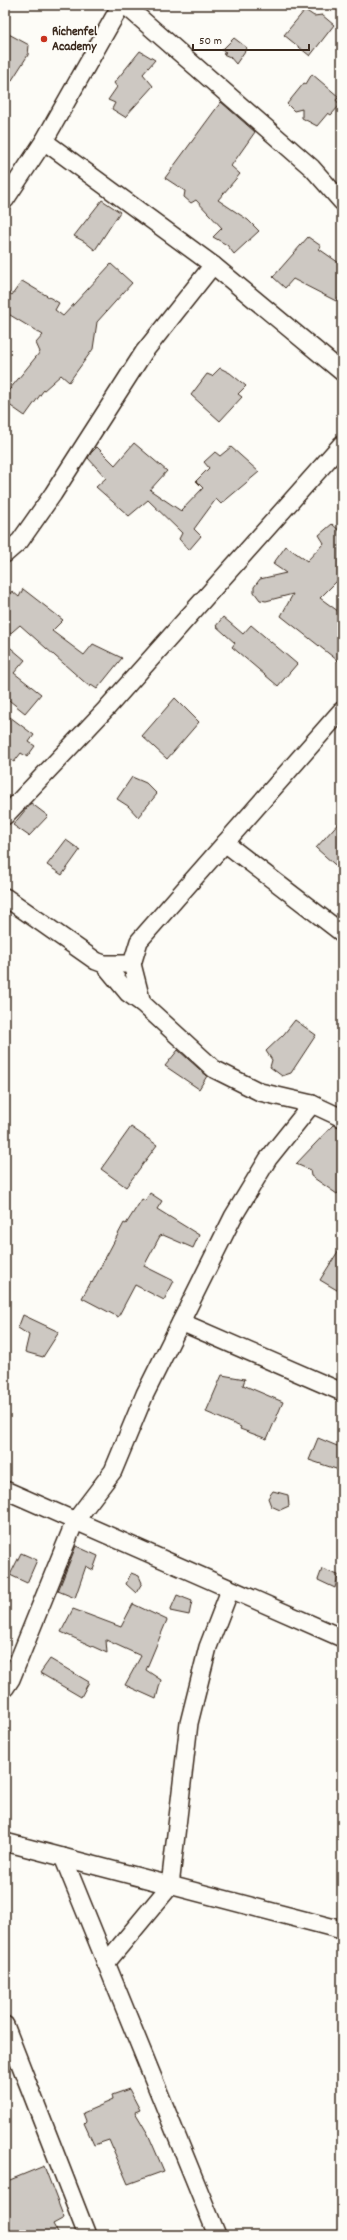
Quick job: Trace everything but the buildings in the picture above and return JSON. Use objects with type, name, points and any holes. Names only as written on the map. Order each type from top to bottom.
[{"type":"street","points":[[5,200],[44,141],[121,5]]},
{"type":"street","points":[[125,5],[312,168],[342,202]]},
{"type":"street","points":[[44,141],[213,265],[342,372]]},
{"type":"street","points":[[5,554],[20,541],[53,494],[144,352],[213,265]]},
{"type":"street","points":[[5,816],[106,709],[342,444]]},
{"type":"street","points":[[142,1003],[132,964],[139,941],[342,711]]},
{"type":"street","points":[[225,843],[342,933]]},
{"type":"street","points":[[5,897],[96,961],[104,964],[132,964]]},
{"type":"street","points":[[104,964],[128,993],[142,1003],[214,1069],[260,1092],[312,1104],[342,1118]]},
{"type":"street","points":[[5,1688],[11,1679],[75,1521],[113,1471],[145,1394],[251,1184],[268,1159],[312,1104]]},
{"type":"street","points":[[181,1322],[342,1392]]},
{"type":"street","points":[[5,1490],[342,1638]]},
{"type":"street","points":[[106,1963],[170,1886],[189,1723],[208,1647],[230,1590]]},
{"type":"street","points":[[5,1842],[342,1930]]},
{"type":"street","points":[[63,1857],[218,2235]]},
{"type":"street","points":[[5,2025],[87,2235]]},
{"type":"place","name":"Richenfel Academy","points":[[44,39]]}]
